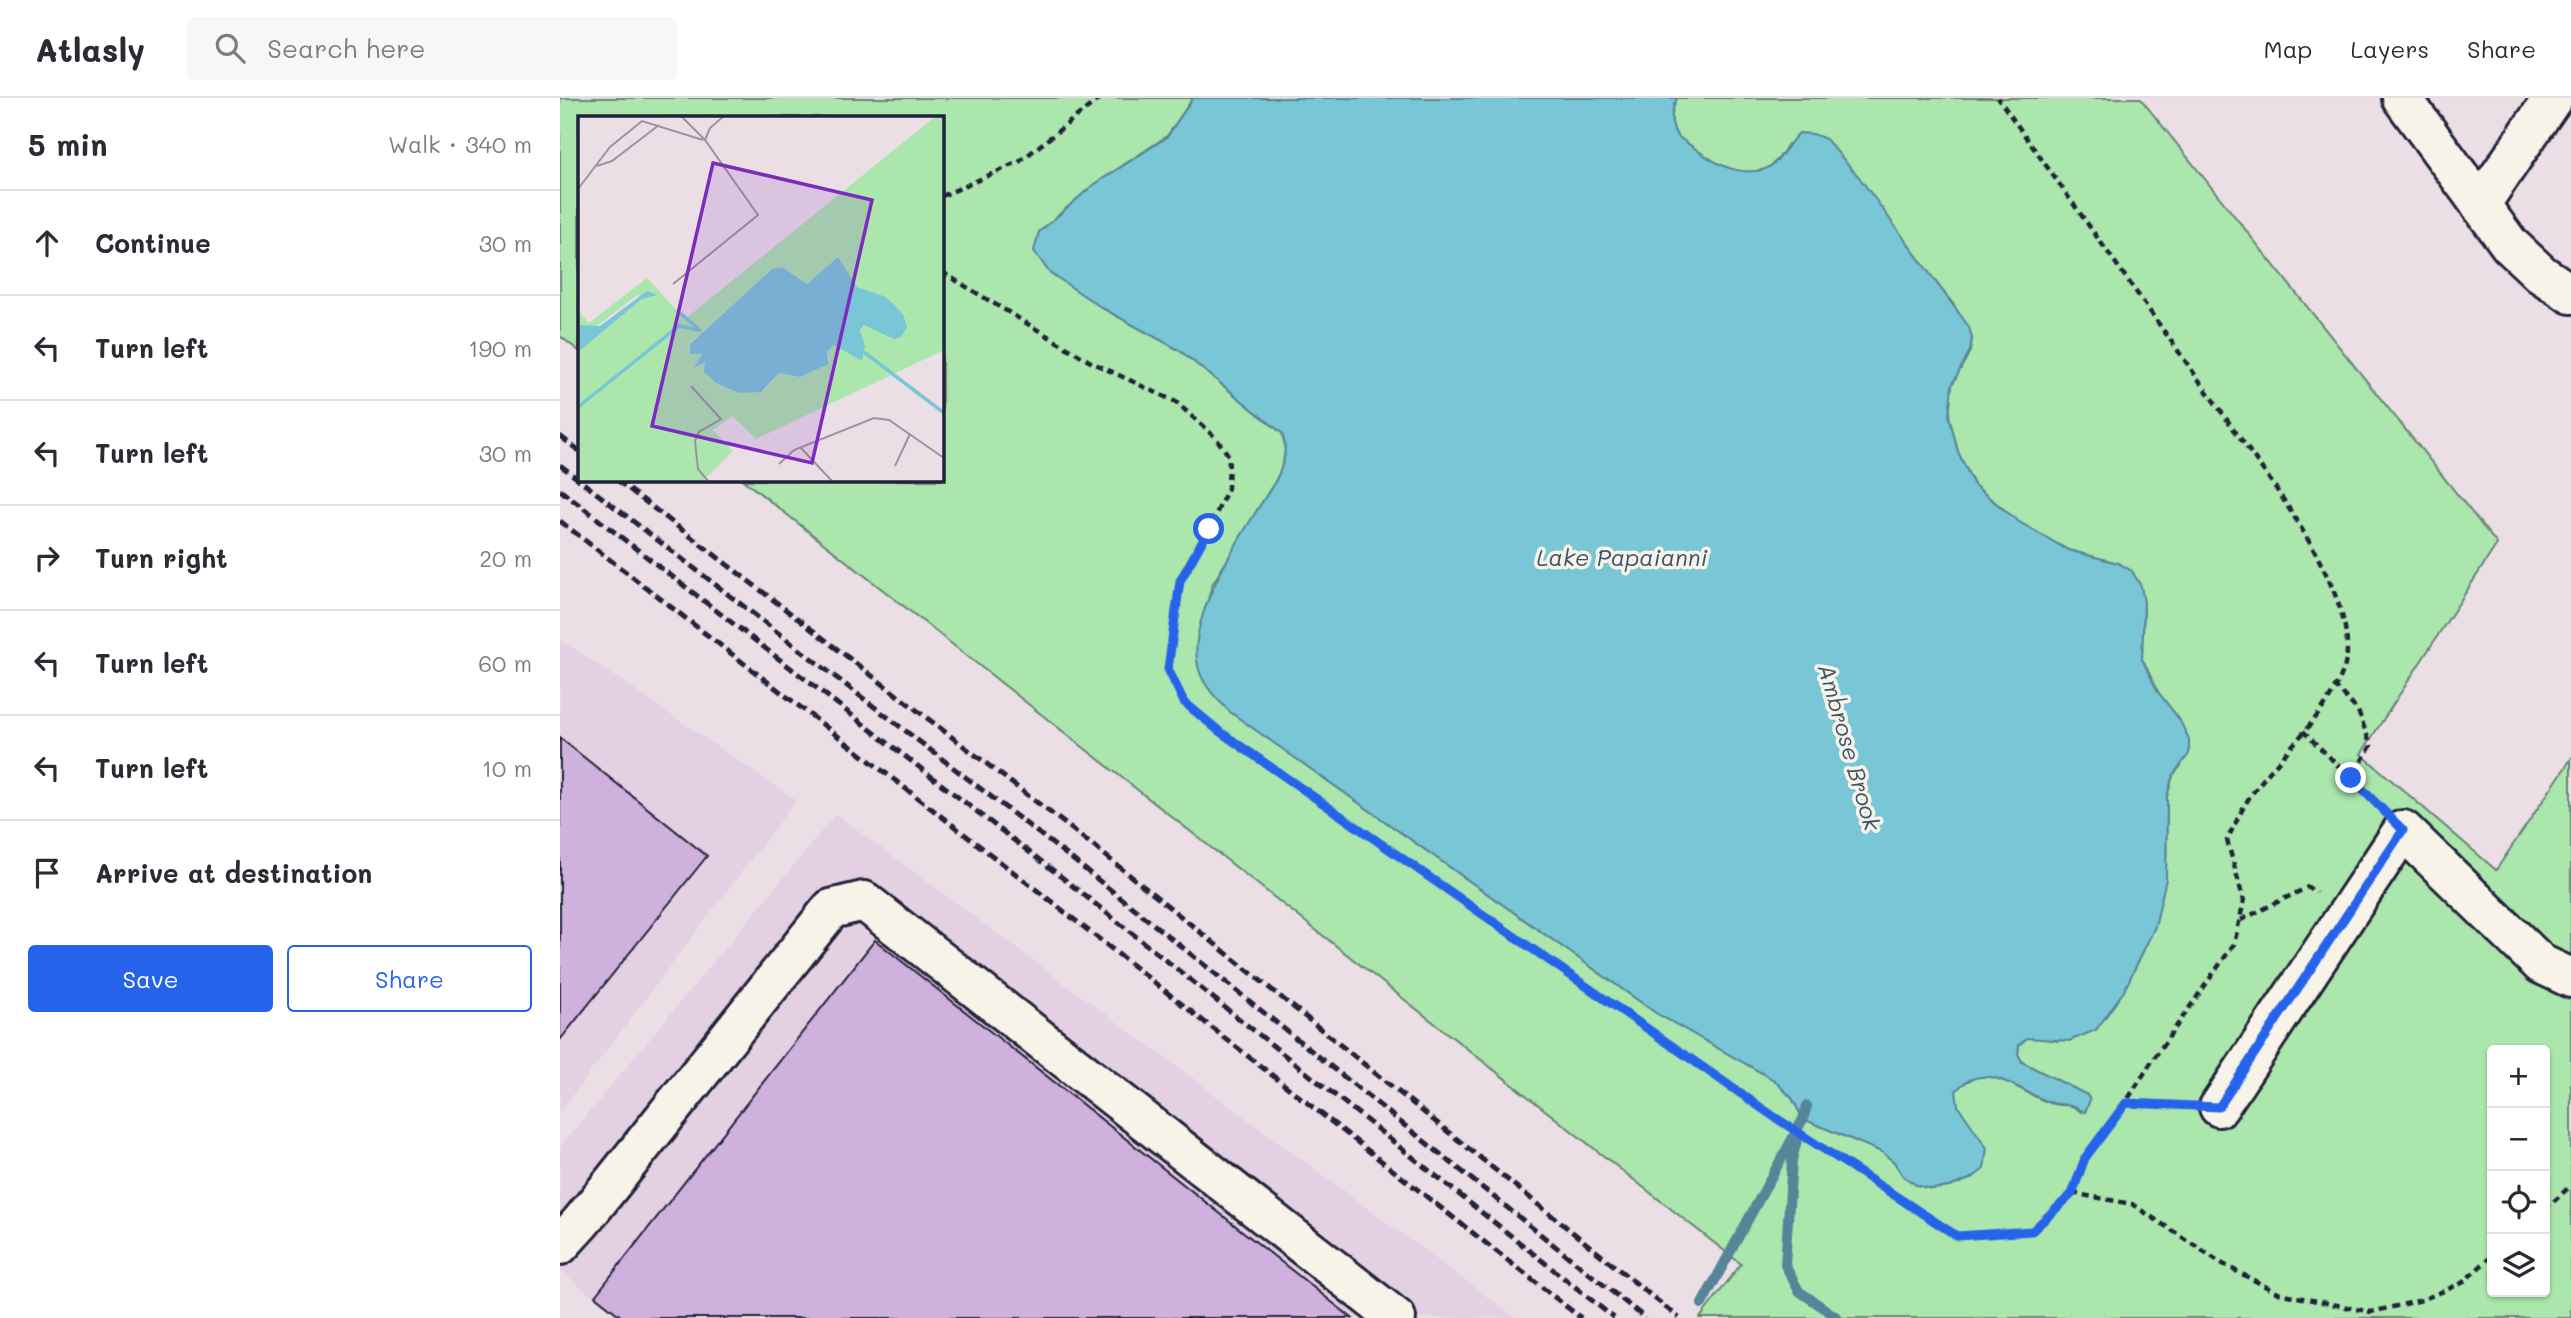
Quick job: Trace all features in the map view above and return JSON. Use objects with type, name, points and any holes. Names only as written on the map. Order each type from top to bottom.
[{"type":"street","points":[[2402,98],[2510,246],[2541,274],[2571,294]]},
{"type":"street","points":[[2480,205],[2553,98]]},
{"type":"street","points":[[2219,1107],[2403,830],[2540,964],[2571,978]]},
{"type":"street","points":[[560,1245],[831,909],[864,901],[1396,1318]]},
{"type":"path","points":[[943,196],[1019,162],[1100,98]]},
{"type":"path","points":[[943,273],[1089,361],[1176,402],[1216,438],[1228,456],[1228,488],[1180,581],[1168,669],[1184,702],[1219,731],[1773,1116],[1957,1236],[2032,1231],[2072,1194],[2085,1158],[2126,1103],[2234,944],[2244,901],[2227,840],[2249,798],[2328,699],[2344,667],[2346,638],[2332,586],[2312,544],[1998,98]]},
{"type":"path","points":[[2334,685],[2358,711],[2371,746],[2351,778]]},
{"type":"path","points":[[2303,731],[2403,830]]},
{"type":"path","points":[[2240,920],[2308,887],[2346,918]]},
{"type":"path","points":[[2126,1103],[2219,1107]]},
{"type":"path","points":[[2550,1205],[2571,1185]]},
{"type":"path","points":[[2072,1194],[2132,1204],[2223,1265],[2278,1293],[2371,1312],[2422,1300],[2462,1283],[2487,1260]]},
{"type":"shaded area","points":[[560,639],[796,800],[560,1112]]},
{"type":"shaded area","points":[[836,814],[1516,1318],[621,1318],[560,1271],[560,1147]]},
{"type":"green space","points":[[560,98],[1193,98],[1167,136],[1092,186],[1039,232],[1102,308],[1179,350],[1282,433],[1285,451],[1279,474],[1212,585],[1197,642],[1231,712],[1656,1013],[1774,1080],[1792,1098],[1803,1119],[1882,1152],[1894,1162],[1903,1176],[1931,1189],[1949,1187],[1972,1178],[1971,1127],[1958,1106],[1955,1091],[1966,1081],[1978,1077],[2002,1080],[2050,1103],[2070,1106],[2081,1112],[2087,1095],[2022,1062],[2018,1054],[2019,1045],[2026,1038],[2057,1041],[2166,879],[2167,796],[2173,775],[2181,766],[2179,719],[2158,692],[2142,659],[2144,603],[2118,563],[2068,550],[2019,522],[1974,485],[1958,452],[1949,416],[1952,385],[1970,351],[1972,338],[1954,305],[1915,257],[1788,144],[1777,160],[1762,170],[1734,170],[1708,158],[1678,136],[1672,125],[1672,111],[1677,98],[2140,98],[2497,544],[2361,754],[2496,870],[2571,759],[2571,1318],[1700,1318],[1741,1264],[744,481],[943,481],[943,116],[578,116],[578,350],[560,336]]},
{"type":"water","name":"Lake Papaianni","points":[[1193,98],[1677,98],[1672,120],[1678,136],[1717,162],[1743,171],[1768,168],[1778,160],[1799,133],[1826,139],[1859,177],[1969,327],[1972,338],[1970,351],[1952,385],[1949,416],[1958,452],[1974,485],[2019,522],[2068,550],[2118,563],[2132,571],[2141,586],[2144,603],[2142,659],[2158,692],[2179,719],[2189,739],[2189,754],[2173,775],[2167,796],[2166,879],[2155,927],[2124,991],[2096,1030],[2069,1041],[2027,1038],[2019,1045],[2018,1054],[2022,1062],[2087,1095],[2090,1100],[2085,1112],[2073,1106],[2049,1102],[2001,1080],[1978,1077],[1956,1091],[1958,1106],[1987,1148],[1984,1169],[1972,1178],[1949,1187],[1931,1189],[1916,1185],[1903,1176],[1894,1162],[1882,1152],[1803,1119],[1792,1098],[1774,1080],[1656,1013],[1230,712],[1216,698],[1199,670],[1196,648],[1200,624],[1209,598],[1235,545],[1279,474],[1285,451],[1282,433],[1179,350],[1102,308],[1049,272],[1034,251],[1039,232],[1092,186],[1167,137]]},
{"type":"building","points":[[560,738],[707,856],[560,1040]]},
{"type":"building","points":[[875,940],[1352,1318],[623,1318],[595,1296]]},
{"type":"waterway","name":"Ambrose Brook","points":[[1702,1304],[1803,1119],[1807,1106]]},
{"type":"waterway","points":[[1798,1136],[1792,1160],[1785,1265],[1799,1291],[1838,1318]]},
{"type":"railway","points":[[560,436],[578,450]]},
{"type":"railway","points":[[560,465],[578,479]]},
{"type":"railway","points":[[581,481],[1072,859],[1645,1318]]},
{"type":"railway","points":[[618,481],[1086,840],[1679,1318]]},
{"type":"railway","points":[[560,490],[1059,875],[1614,1318]]},
{"type":"railway","points":[[560,521],[1043,895],[1581,1318]]},
{"type":"route","points":[[1209,529],[1180,581],[1175,610],[1168,669],[1184,702],[1219,731],[1773,1116],[1957,1236],[2032,1231],[2072,1194],[2085,1158],[2126,1103],[2219,1107],[2403,830],[2351,778]]}]
